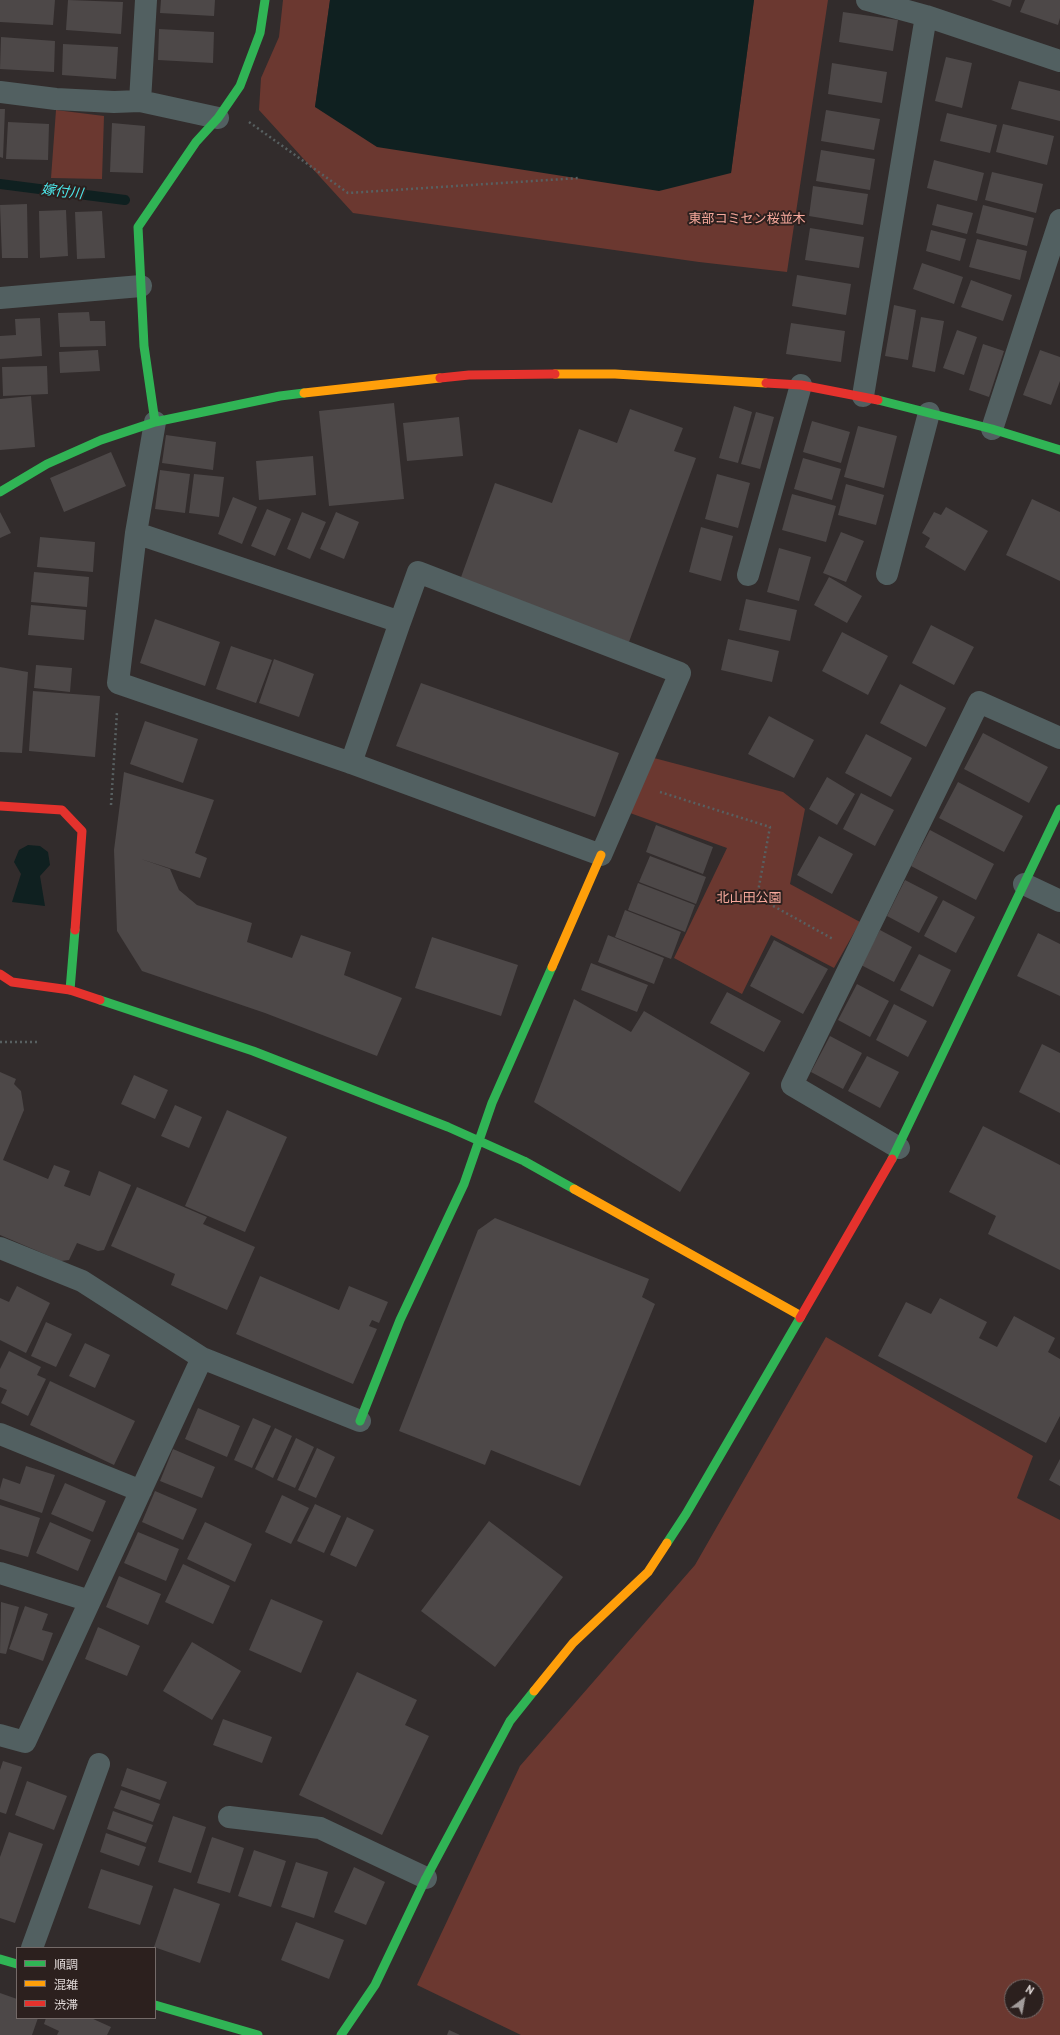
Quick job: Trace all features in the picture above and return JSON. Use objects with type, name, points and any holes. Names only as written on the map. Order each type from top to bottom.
[{"type":"street","points":[[140,101],[146,0]]},
{"type":"street","points":[[265,0],[260,33],[240,86],[222,112],[196,142],[138,227],[144,346],[155,422],[136,533],[118,683],[351,763],[601,855]]},
{"type":"street","points":[[867,0],[926,16],[1060,61]]},
{"type":"street","points":[[864,396],[926,16]]},
{"type":"street","points":[[0,92],[56,99],[114,102],[140,101],[222,112]]},
{"type":"street","points":[[992,428],[1060,220]]},
{"type":"street","points":[[0,298],[141,286]]},
{"type":"street","points":[[0,492],[47,464],[101,440],[155,422],[280,396],[469,375],[615,374],[801,385],[864,396],[992,428],[1060,450]]},
{"type":"street","points":[[748,575],[801,385]]},
{"type":"street","points":[[887,574],[929,413]]},
{"type":"street","points":[[136,533],[400,622]]},
{"type":"street","points":[[0,1248],[82,1281],[202,1358],[360,1421],[371,1397],[400,1320],[464,1184],[480,1143],[492,1103],[633,783],[680,672],[418,572],[351,763]]},
{"type":"street","points":[[899,1148],[792,1085],[979,702],[1060,738]]},
{"type":"street","points":[[0,806],[62,810],[82,832],[70,990]]},
{"type":"street","points":[[341,2035],[375,1986],[426,1878],[510,1721],[573,1643],[648,1572],[686,1514],[899,1148],[1060,809]]},
{"type":"street","points":[[1024,884],[1060,901]]},
{"type":"street","points":[[0,974],[12,982],[70,990],[253,1051],[440,1124],[480,1143],[524,1161],[802,1316]]},
{"type":"street","points":[[0,1735],[25,1742],[202,1358]]},
{"type":"street","points":[[0,1434],[141,1491]]},
{"type":"street","points":[[0,1573],[90,1601]]},
{"type":"street","points":[[32,1947],[100,1764]]},
{"type":"street","points":[[229,1817],[320,1828],[426,1878]]},
{"type":"street","points":[[0,1959],[16,1964]]},
{"type":"street","points":[[156,2005],[258,2035]]},
{"type":"path","points":[[222,112],[348,193],[579,178]]},
{"type":"path","points":[[111,805],[118,683]]},
{"type":"path","points":[[633,783],[770,827],[757,897],[857,952]]},
{"type":"path","points":[[0,1042],[37,1042]]},
{"type":"green space","name":"東部コミセン桜並木","points":[[283,0],[330,0],[315,107],[731,173],[754,0],[828,0],[787,272],[699,262],[353,213],[259,110],[261,78],[279,37]]},
{"type":"green space","points":[[56,110],[104,116],[102,179],[51,178]]},
{"type":"green space","name":"北山田公園","points":[[654,758],[783,792],[805,809],[790,884],[860,922],[834,968],[771,935],[742,994],[674,958],[727,848],[630,813]]},
{"type":"green space","points":[[826,1337],[1033,1456],[1017,1498],[1060,1520],[1060,2035],[521,2035],[417,1985],[520,1766],[695,1565]]},
{"type":"shaded area","points":[[330,0],[754,0],[731,173],[659,191],[377,147],[315,107]]},
{"type":"shaded area","points":[[28,845],[40,846],[48,852],[50,865],[40,876],[45,906],[12,902],[21,874],[14,862],[19,850]]},
{"type":"building","points":[[0,0],[55,0],[53,25],[0,22]]},
{"type":"building","points":[[68,0],[123,2],[121,34],[66,30]]},
{"type":"building","points":[[161,0],[215,0],[214,16],[160,13]]},
{"type":"building","points":[[991,0],[1012,0],[1010,7]]},
{"type":"building","points":[[1025,0],[1060,0],[1060,18],[1058,25],[1020,12]]},
{"type":"building","points":[[843,12],[898,20],[893,51],[839,42]]},
{"type":"building","points":[[159,29],[214,32],[213,63],[158,60]]},
{"type":"building","points":[[1,37],[55,41],[54,72],[0,69]]},
{"type":"building","points":[[63,44],[118,47],[116,79],[62,75]]},
{"type":"building","points":[[946,57],[972,63],[962,108],[935,101]]},
{"type":"building","points":[[832,63],[887,72],[882,103],[828,94]]},
{"type":"building","points":[[1019,81],[1060,91],[1060,121],[1011,109]]},
{"type":"building","points":[[0,109],[5,109],[3,158],[0,157]]},
{"type":"building","points":[[826,110],[880,119],[874,150],[821,141]]},
{"type":"building","points":[[947,113],[997,125],[990,153],[940,141]]},
{"type":"building","points":[[8,122],[49,124],[48,160],[6,159]]},
{"type":"building","points":[[112,123],[145,126],[143,173],[110,172]]},
{"type":"building","points":[[1003,124],[1054,136],[1047,165],[996,152]]},
{"type":"building","points":[[821,150],[875,159],[870,190],[816,181]]},
{"type":"building","points":[[934,160],[984,173],[977,201],[927,188]]},
{"type":"building","points":[[992,172],[1043,184],[1036,213],[985,200]]},
{"type":"building","points":[[813,186],[868,194],[863,225],[809,216]]},
{"type":"building","points":[[27,204],[28,258],[2,258],[0,205]]},
{"type":"building","points":[[937,204],[973,213],[967,234],[932,225]]},
{"type":"building","points":[[983,205],[1034,218],[1027,246],[976,233]]},
{"type":"building","points":[[66,210],[68,256],[40,258],[39,211]]},
{"type":"building","points":[[102,211],[105,258],[77,259],[75,212]]},
{"type":"building","points":[[810,228],[864,237],[859,268],[805,260]]},
{"type":"building","points":[[931,230],[966,239],[960,261],[926,251]]},
{"type":"building","points":[[977,239],[1027,251],[1020,280],[969,267]]},
{"type":"building","points":[[922,263],[963,277],[954,304],[913,289]]},
{"type":"building","points":[[797,275],[851,284],[846,315],[792,306]]},
{"type":"building","points":[[971,280],[1012,295],[1003,321],[961,307]]},
{"type":"building","points":[[894,305],[916,310],[908,360],[885,356]]},
{"type":"building","points":[[89,312],[90,321],[105,321],[106,346],[60,347],[58,313]]},
{"type":"building","points":[[921,317],[944,321],[935,372],[912,367]]},
{"type":"building","points":[[40,318],[42,356],[0,359],[0,336],[16,335],[15,319]]},
{"type":"building","points":[[791,323],[845,331],[841,362],[786,354]]},
{"type":"building","points":[[957,330],[977,337],[964,375],[943,368]]},
{"type":"building","points":[[983,344],[1004,351],[989,397],[969,390]]},
{"type":"building","points":[[98,350],[100,371],[60,373],[59,352]]},
{"type":"building","points":[[1040,350],[1060,357],[1060,381],[1051,405],[1023,395]]},
{"type":"building","points":[[47,366],[48,394],[3,396],[2,367]]},
{"type":"building","points":[[31,396],[35,447],[0,450],[0,399]]},
{"type":"building","points":[[394,403],[404,499],[329,506],[319,411]]},
{"type":"building","points":[[734,406],[752,412],[738,463],[719,458]]},
{"type":"building","points":[[630,409],[683,428],[674,451],[696,458],[629,642],[460,580],[495,483],[552,503],[579,429],[617,443]]},
{"type":"building","points":[[756,412],[774,417],[760,469],[741,464]]},
{"type":"building","points":[[459,417],[463,456],[407,461],[403,423]]},
{"type":"building","points":[[812,421],[850,432],[841,463],[803,452]]},
{"type":"building","points":[[858,426],[897,436],[884,488],[844,477]]},
{"type":"building","points":[[166,435],[216,442],[213,470],[162,463]]},
{"type":"building","points":[[111,452],[126,486],[64,512],[50,478]]},
{"type":"building","points":[[313,456],[316,495],[259,500],[256,461]]},
{"type":"building","points":[[803,458],[841,469],[832,500],[794,489]]},
{"type":"building","points":[[160,470],[190,474],[185,513],[155,509]]},
{"type":"building","points":[[194,474],[224,477],[219,517],[189,513]]},
{"type":"building","points":[[717,474],[750,483],[738,528],[705,519]]},
{"type":"building","points":[[846,484],[884,495],[876,525],[838,515]]},
{"type":"building","points":[[792,494],[836,506],[826,542],[782,530]]},
{"type":"building","points":[[233,497],[257,507],[242,544],[218,534]]},
{"type":"building","points":[[1032,499],[1060,512],[1060,581],[1006,555]]},
{"type":"building","points":[[946,507],[988,531],[965,571],[925,547],[930,538],[922,533],[934,512],[941,515]]},
{"type":"building","points":[[267,509],[291,519],[275,556],[251,546]]},
{"type":"building","points":[[0,512],[11,533],[0,538]]},
{"type":"building","points":[[302,512],[326,522],[310,559],[287,549]]},
{"type":"building","points":[[336,512],[359,522],[344,559],[320,549]]},
{"type":"building","points":[[701,527],[733,536],[721,581],[689,572]]},
{"type":"building","points":[[841,532],[864,541],[846,582],[823,573]]},
{"type":"building","points":[[40,537],[95,542],[93,572],[37,567]]},
{"type":"building","points":[[779,548],[811,557],[799,601],[767,592]]},
{"type":"building","points":[[34,572],[89,577],[87,607],[31,602]]},
{"type":"building","points":[[829,577],[862,596],[847,623],[814,605]]},
{"type":"building","points":[[746,599],[797,610],[790,641],[739,630]]},
{"type":"building","points":[[31,605],[86,610],[84,640],[28,635]]},
{"type":"building","points":[[155,619],[220,642],[205,686],[140,663]]},
{"type":"building","points":[[931,625],[974,647],[954,685],[912,663]]},
{"type":"building","points":[[842,632],[888,656],[868,695],[822,671]]},
{"type":"building","points":[[728,639],[779,651],[772,682],[721,670]]},
{"type":"building","points":[[231,646],[272,660],[256,703],[216,689]]},
{"type":"building","points":[[274,659],[314,674],[299,717],[259,703]]},
{"type":"building","points":[[36,665],[72,668],[70,692],[34,688]]},
{"type":"building","points":[[0,667],[28,672],[22,753],[0,752]]},
{"type":"building","points":[[421,683],[619,753],[595,817],[396,746]]},
{"type":"building","points":[[900,684],[946,708],[926,747],[880,723]]},
{"type":"building","points":[[33,691],[100,696],[95,757],[29,751]]},
{"type":"building","points":[[769,716],[814,740],[794,778],[748,754]]},
{"type":"building","points":[[145,721],[198,739],[183,783],[130,764]]},
{"type":"building","points":[[983,733],[1048,767],[1029,803],[964,769]]},
{"type":"building","points":[[866,734],[912,758],[891,797],[845,773]]},
{"type":"building","points":[[124,772],[214,800],[195,853],[207,858],[200,878],[141,859],[170,869],[179,890],[197,905],[252,923],[247,942],[292,958],[301,935],[351,952],[344,975],[402,998],[377,1056],[265,1013],[142,971],[117,931],[114,850]]},
{"type":"building","points":[[827,777],[855,794],[837,825],[809,809]]},
{"type":"building","points":[[958,782],[1023,816],[1004,852],[939,818]]},
{"type":"building","points":[[861,793],[894,810],[875,846],[843,829]]},
{"type":"building","points":[[656,825],[713,847],[703,874],[646,852]]},
{"type":"building","points":[[930,830],[994,864],[976,900],[911,866]]},
{"type":"building","points":[[819,836],[853,854],[832,894],[797,875]]},
{"type":"building","points":[[650,856],[706,877],[696,904],[639,882]]},
{"type":"building","points":[[905,880],[938,897],[919,933],[887,916]]},
{"type":"building","points":[[638,883],[695,905],[685,932],[628,910]]},
{"type":"building","points":[[943,900],[975,917],[956,953],[924,936]]},
{"type":"building","points":[[625,910],[681,932],[671,959],[615,937]]},
{"type":"building","points":[[880,930],[912,947],[894,982],[861,965]]},
{"type":"building","points":[[1038,933],[1060,944],[1060,996],[1017,976]]},
{"type":"building","points":[[608,935],[664,958],[654,984],[598,962]]},
{"type":"building","points":[[432,937],[518,965],[501,1016],[415,988]]},
{"type":"building","points":[[774,940],[828,969],[803,1014],[750,986]]},
{"type":"building","points":[[919,954],[951,970],[933,1007],[900,990]]},
{"type":"building","points":[[591,963],[648,985],[637,1012],[581,990]]},
{"type":"building","points":[[857,984],[889,1001],[870,1037],[838,1020]]},
{"type":"building","points":[[727,992],[781,1021],[764,1052],[710,1023]]},
{"type":"building","points":[[574,999],[631,1032],[644,1011],[750,1073],[680,1192],[534,1102]]},
{"type":"building","points":[[894,1004],[927,1021],[908,1057],[876,1040]]},
{"type":"building","points":[[830,1036],[862,1053],[843,1089],[811,1072]]},
{"type":"building","points":[[1042,1044],[1060,1053],[1060,1113],[1019,1092]]},
{"type":"building","points":[[867,1056],[899,1072],[880,1108],[848,1091]]},
{"type":"building","points":[[0,1072],[16,1079],[14,1084],[21,1091],[24,1110],[3,1160],[48,1179],[54,1165],[70,1171],[64,1186],[90,1196],[99,1171],[131,1185],[104,1250],[98,1251],[77,1243],[69,1260],[61,1261],[0,1235]]},
{"type":"building","points":[[134,1075],[168,1090],[155,1119],[121,1104]]},
{"type":"building","points":[[175,1105],[202,1117],[189,1148],[161,1136]]},
{"type":"building","points":[[227,1110],[287,1137],[245,1232],[185,1206]]},
{"type":"building","points":[[983,1126],[1060,1165],[1060,1270],[988,1234],[996,1216],[949,1192]]},
{"type":"building","points":[[137,1187],[207,1217],[203,1224],[255,1247],[227,1310],[171,1285],[175,1274],[111,1246]]},
{"type":"building","points":[[495,1218],[649,1279],[642,1297],[655,1304],[580,1486],[491,1450],[485,1465],[399,1431],[478,1230]]},
{"type":"building","points":[[260,1276],[339,1310],[349,1286],[388,1302],[379,1323],[372,1320],[369,1326],[377,1329],[353,1384],[236,1334]]},
{"type":"building","points":[[17,1286],[50,1303],[26,1353],[0,1340],[0,1298],[9,1302]]},
{"type":"building","points":[[940,1298],[987,1322],[979,1338],[997,1347],[1014,1316],[1055,1338],[1048,1352],[1060,1359],[1060,1416],[1046,1443],[878,1356],[906,1302],[931,1314]]},
{"type":"building","points":[[46,1322],[72,1334],[56,1367],[31,1356]]},
{"type":"building","points":[[85,1343],[110,1355],[95,1388],[69,1376]]},
{"type":"building","points":[[9,1351],[41,1367],[37,1375],[46,1379],[28,1416],[1,1403],[7,1390],[0,1387],[0,1369]]},
{"type":"building","points":[[50,1381],[135,1421],[114,1465],[30,1425]]},
{"type":"building","points":[[198,1408],[240,1426],[227,1457],[185,1439]]},
{"type":"building","points":[[253,1418],[271,1426],[252,1468],[234,1460]]},
{"type":"building","points":[[275,1428],[292,1436],[273,1478],[255,1469]]},
{"type":"building","points":[[296,1438],[314,1447],[295,1488],[277,1480]]},
{"type":"building","points":[[317,1448],[335,1457],[316,1498],[298,1490]]},
{"type":"building","points":[[173,1449],[215,1467],[202,1498],[160,1481]]},
{"type":"building","points":[[1060,1459],[1060,1486],[1049,1480]]},
{"type":"building","points":[[26,1466],[55,1475],[42,1513],[0,1499],[0,1489],[3,1478],[20,1484]]},
{"type":"building","points":[[65,1483],[106,1501],[93,1532],[51,1514]]},
{"type":"building","points":[[155,1491],[197,1509],[183,1540],[142,1522]]},
{"type":"building","points":[[282,1495],[309,1508],[291,1544],[265,1532]]},
{"type":"building","points":[[315,1504],[341,1516],[324,1553],[297,1541]]},
{"type":"building","points":[[0,1505],[40,1518],[28,1557],[0,1549]]},
{"type":"building","points":[[347,1517],[374,1530],[356,1567],[330,1555]]},
{"type":"building","points":[[489,1521],[563,1577],[495,1667],[421,1611]]},
{"type":"building","points":[[50,1522],[91,1540],[78,1571],[36,1553]]},
{"type":"building","points":[[205,1522],[252,1544],[235,1582],[187,1559]]},
{"type":"building","points":[[138,1532],[179,1549],[166,1581],[124,1563]]},
{"type":"building","points":[[183,1564],[230,1586],[213,1624],[165,1602]]},
{"type":"building","points":[[119,1576],[161,1594],[148,1625],[106,1607]]},
{"type":"building","points":[[271,1599],[323,1621],[301,1673],[249,1650]]},
{"type":"building","points":[[1,1602],[19,1607],[6,1654],[0,1653]]},
{"type":"building","points":[[25,1606],[48,1614],[42,1630],[53,1633],[43,1661],[9,1649]]},
{"type":"building","points":[[98,1627],[140,1646],[127,1676],[85,1659]]},
{"type":"building","points":[[192,1642],[241,1671],[212,1720],[163,1691]]},
{"type":"building","points":[[357,1672],[417,1700],[405,1725],[429,1736],[382,1835],[299,1795]]},
{"type":"building","points":[[223,1719],[272,1737],[262,1763],[213,1745]]},
{"type":"building","points":[[3,1761],[22,1767],[6,1814],[0,1812],[0,1770]]},
{"type":"building","points":[[127,1768],[167,1782],[160,1800],[121,1786]]},
{"type":"building","points":[[27,1781],[67,1796],[54,1830],[15,1815]]},
{"type":"building","points":[[121,1790],[160,1804],[153,1822],[114,1808]]},
{"type":"building","points":[[113,1811],[153,1825],[146,1843],[107,1829]]},
{"type":"building","points":[[173,1816],[206,1827],[191,1873],[158,1862]]},
{"type":"building","points":[[9,1832],[43,1844],[15,1923],[0,1918],[0,1857]]},
{"type":"building","points":[[106,1833],[146,1847],[139,1866],[100,1852]]},
{"type":"building","points":[[212,1837],[244,1848],[230,1893],[197,1883]]},
{"type":"building","points":[[254,1850],[286,1861],[271,1907],[238,1896]]},
{"type":"building","points":[[296,1862],[328,1872],[314,1918],[281,1907]]},
{"type":"building","points":[[354,1867],[385,1882],[366,1925],[334,1912]]},
{"type":"building","points":[[101,1869],[153,1886],[140,1925],[88,1908]]},
{"type":"building","points":[[174,1888],[220,1904],[200,1963],[154,1947]]},
{"type":"building","points":[[296,1922],[344,1940],[329,1979],[281,1960]]},
{"type":"building","points":[[0,1993],[16,1999],[16,2019],[38,2019],[32,2035],[0,2035]]},
{"type":"building","points":[[46,2019],[93,2019],[111,2027],[107,2035],[57,2035],[59,2031],[44,2024]]},
{"type":"building","points":[[449,2030],[460,2035],[447,2035]]},
{"type":"waterway","name":"嫁付川","points":[[0,184],[125,200]]},
{"type":"traffic: fast","points":[[155,422],[144,346],[138,227],[196,142],[218,118],[240,86],[260,33],[265,0]]},
{"type":"traffic: fast","points":[[0,492],[47,464],[101,440],[155,422],[280,396],[304,393]]},
{"type":"traffic: fast","points":[[878,400],[992,429],[1060,450]]},
{"type":"traffic: fast","points":[[892,1159],[1060,809]]},
{"type":"traffic: fast","points":[[70,990],[75,930]]},
{"type":"traffic: fast","points":[[360,1421],[400,1320],[464,1184],[492,1103],[552,967]]},
{"type":"traffic: fast","points":[[100,1000],[253,1051],[448,1127],[524,1161],[574,1189]]},
{"type":"traffic: fast","points":[[667,1543],[686,1514],[800,1318]]},
{"type":"traffic: fast","points":[[341,2035],[375,1985],[426,1878],[510,1721],[534,1691]]},
{"type":"traffic: fast","points":[[0,1959],[16,1964]]},
{"type":"traffic: fast","points":[[156,2005],[258,2035]]},
{"type":"traffic: slow","points":[[555,374],[615,374],[766,383]]},
{"type":"traffic: slow","points":[[304,393],[440,378]]},
{"type":"traffic: slow","points":[[552,967],[601,855]]},
{"type":"traffic: slow","points":[[574,1189],[801,1316]]},
{"type":"traffic: slow","points":[[534,1691],[573,1643],[648,1572],[667,1543]]},
{"type":"traffic: jam","points":[[440,378],[469,375],[555,374]]},
{"type":"traffic: jam","points":[[766,383],[801,385],[878,400]]},
{"type":"traffic: jam","points":[[0,806],[62,810],[82,831],[75,930]]},
{"type":"traffic: jam","points":[[0,974],[12,982],[70,990],[100,1000]]},
{"type":"traffic: jam","points":[[800,1318],[892,1159]]}]
